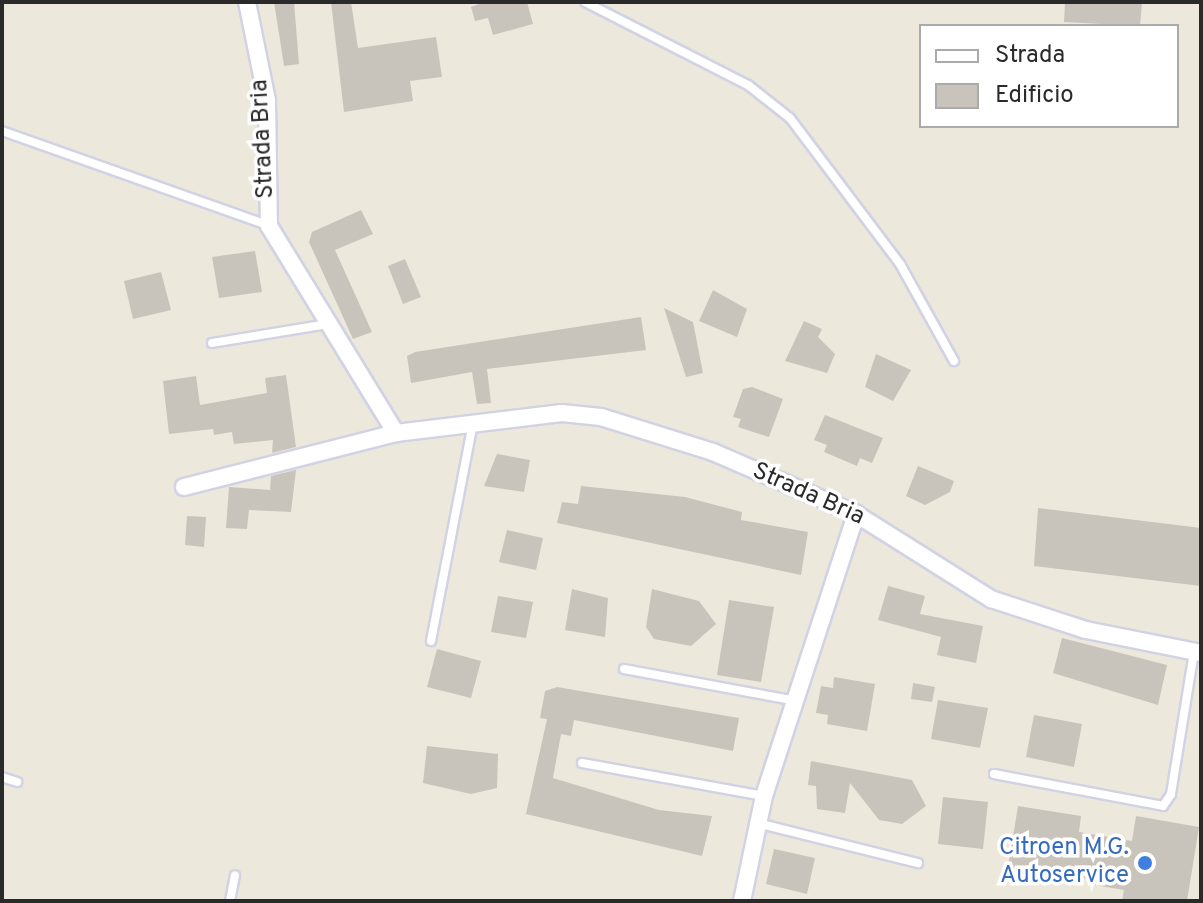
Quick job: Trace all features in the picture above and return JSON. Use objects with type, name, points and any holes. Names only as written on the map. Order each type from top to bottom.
[{"type":"street","name":"Strada Bria","points":[[247,2],[267,100],[269,226],[396,433]]},
{"type":"street","name":"Strada Bria","points":[[184,487],[396,433],[562,413],[601,417],[713,452],[856,514],[991,599],[1086,630],[1197,653]]},
{"type":"street","points":[[742,901],[757,823],[792,700],[856,514]]},
{"type":"lane","points":[[585,2],[748,85],[790,118],[900,264],[954,361]]},
{"type":"lane","points":[[2,131],[269,226]]},
{"type":"lane","points":[[212,343],[328,324]]},
{"type":"lane","points":[[431,641],[473,422]]},
{"type":"lane","points":[[994,774],[1163,806],[1171,794],[1197,653]]},
{"type":"lane","points":[[624,669],[792,700]]},
{"type":"lane","points":[[582,763],[764,796]]},
{"type":"lane","points":[[2,777],[17,782]]},
{"type":"lane","points":[[757,823],[918,863]]},
{"type":"lane","points":[[230,901],[235,875]]},
{"type":"building","points":[[274,2],[294,2],[299,64],[284,66]]},
{"type":"building","points":[[331,2],[351,2],[358,48],[436,37],[442,77],[410,81],[413,101],[344,112]]},
{"type":"building","points":[[484,2],[527,2],[533,24],[493,35],[488,18],[475,21],[471,7]]},
{"type":"building","points":[[1065,2],[1142,3],[1140,24],[1064,22]]},
{"type":"building","points":[[361,210],[373,234],[335,250],[372,332],[353,339],[309,242],[312,232]]},
{"type":"building","points":[[255,251],[262,292],[219,298],[212,257]]},
{"type":"building","points":[[405,259],[421,297],[403,304],[388,266]]},
{"type":"building","points":[[161,272],[171,310],[133,319],[124,281]]},
{"type":"building","points":[[713,290],[747,309],[737,337],[699,321]]},
{"type":"building","points":[[664,308],[693,322],[703,373],[686,377]]},
{"type":"building","points":[[641,317],[646,350],[487,369],[491,403],[477,404],[472,372],[411,383],[407,356],[415,352]]},
{"type":"building","points":[[804,321],[822,329],[818,337],[835,354],[827,373],[785,361]]},
{"type":"building","points":[[876,354],[911,370],[893,401],[865,387]]},
{"type":"building","points":[[286,375],[296,447],[272,453],[273,440],[234,444],[232,432],[214,435],[213,429],[169,434],[163,381],[196,376],[200,405],[267,393],[265,378]]},
{"type":"building","points":[[752,387],[783,399],[769,437],[738,427],[741,419],[733,417],[743,389]]},
{"type":"building","points":[[825,415],[883,438],[872,463],[860,458],[857,466],[824,452],[827,445],[814,440]]},
{"type":"building","points":[[497,454],[530,460],[524,492],[484,486]]},
{"type":"building","points":[[918,466],[954,481],[950,492],[925,505],[906,496]]},
{"type":"building","points":[[296,470],[291,512],[249,510],[247,529],[226,528],[229,487],[270,490],[271,476]]},
{"type":"building","points":[[581,486],[685,497],[742,512],[741,520],[808,532],[801,575],[557,523],[562,502],[578,504]]},
{"type":"building","points":[[1038,508],[1201,528],[1201,586],[1034,566]]},
{"type":"building","points":[[187,516],[206,517],[204,547],[185,545]]},
{"type":"building","points":[[507,530],[543,538],[536,570],[499,562]]},
{"type":"building","points":[[888,586],[925,596],[920,614],[983,626],[976,663],[937,655],[941,637],[878,620]]},
{"type":"building","points":[[572,589],[608,598],[605,637],[565,630]]},
{"type":"building","points":[[652,589],[699,601],[716,624],[691,646],[654,639],[646,627]]},
{"type":"building","points":[[498,596],[533,602],[526,638],[491,632]]},
{"type":"building","points":[[729,600],[774,607],[761,682],[717,675]]},
{"type":"building","points":[[1062,638],[1167,665],[1158,705],[1053,673]]},
{"type":"building","points":[[437,649],[481,661],[471,698],[427,687]]},
{"type":"building","points":[[834,677],[875,684],[867,731],[827,724],[828,715],[816,713],[821,686],[833,688]]},
{"type":"building","points":[[913,683],[935,687],[932,702],[911,699]]},
{"type":"building","points":[[557,687],[739,718],[733,751],[574,720],[571,736],[561,734],[553,778],[659,810],[712,816],[702,856],[526,814],[547,719],[540,718],[545,691]]},
{"type":"building","points":[[938,700],[988,708],[980,748],[931,739]]},
{"type":"building","points":[[1034,715],[1082,724],[1074,767],[1026,757]]},
{"type":"building","points":[[427,746],[498,754],[497,788],[471,794],[423,783]]},
{"type":"building","points":[[811,761],[912,780],[926,806],[902,824],[879,820],[850,783],[845,813],[817,809],[816,786],[808,785]]},
{"type":"building","points":[[943,797],[988,802],[983,849],[938,844]]},
{"type":"building","points":[[1018,806],[1081,816],[1079,832],[1132,841],[1136,816],[1199,827],[1187,901],[1122,901],[1124,890],[1094,885],[1095,880],[1008,867]]},
{"type":"building","points":[[774,849],[815,858],[807,894],[766,884]]},
{"type":"place","name":"Citroen M.G. Autoservice","points":[[1145,863]]}]
